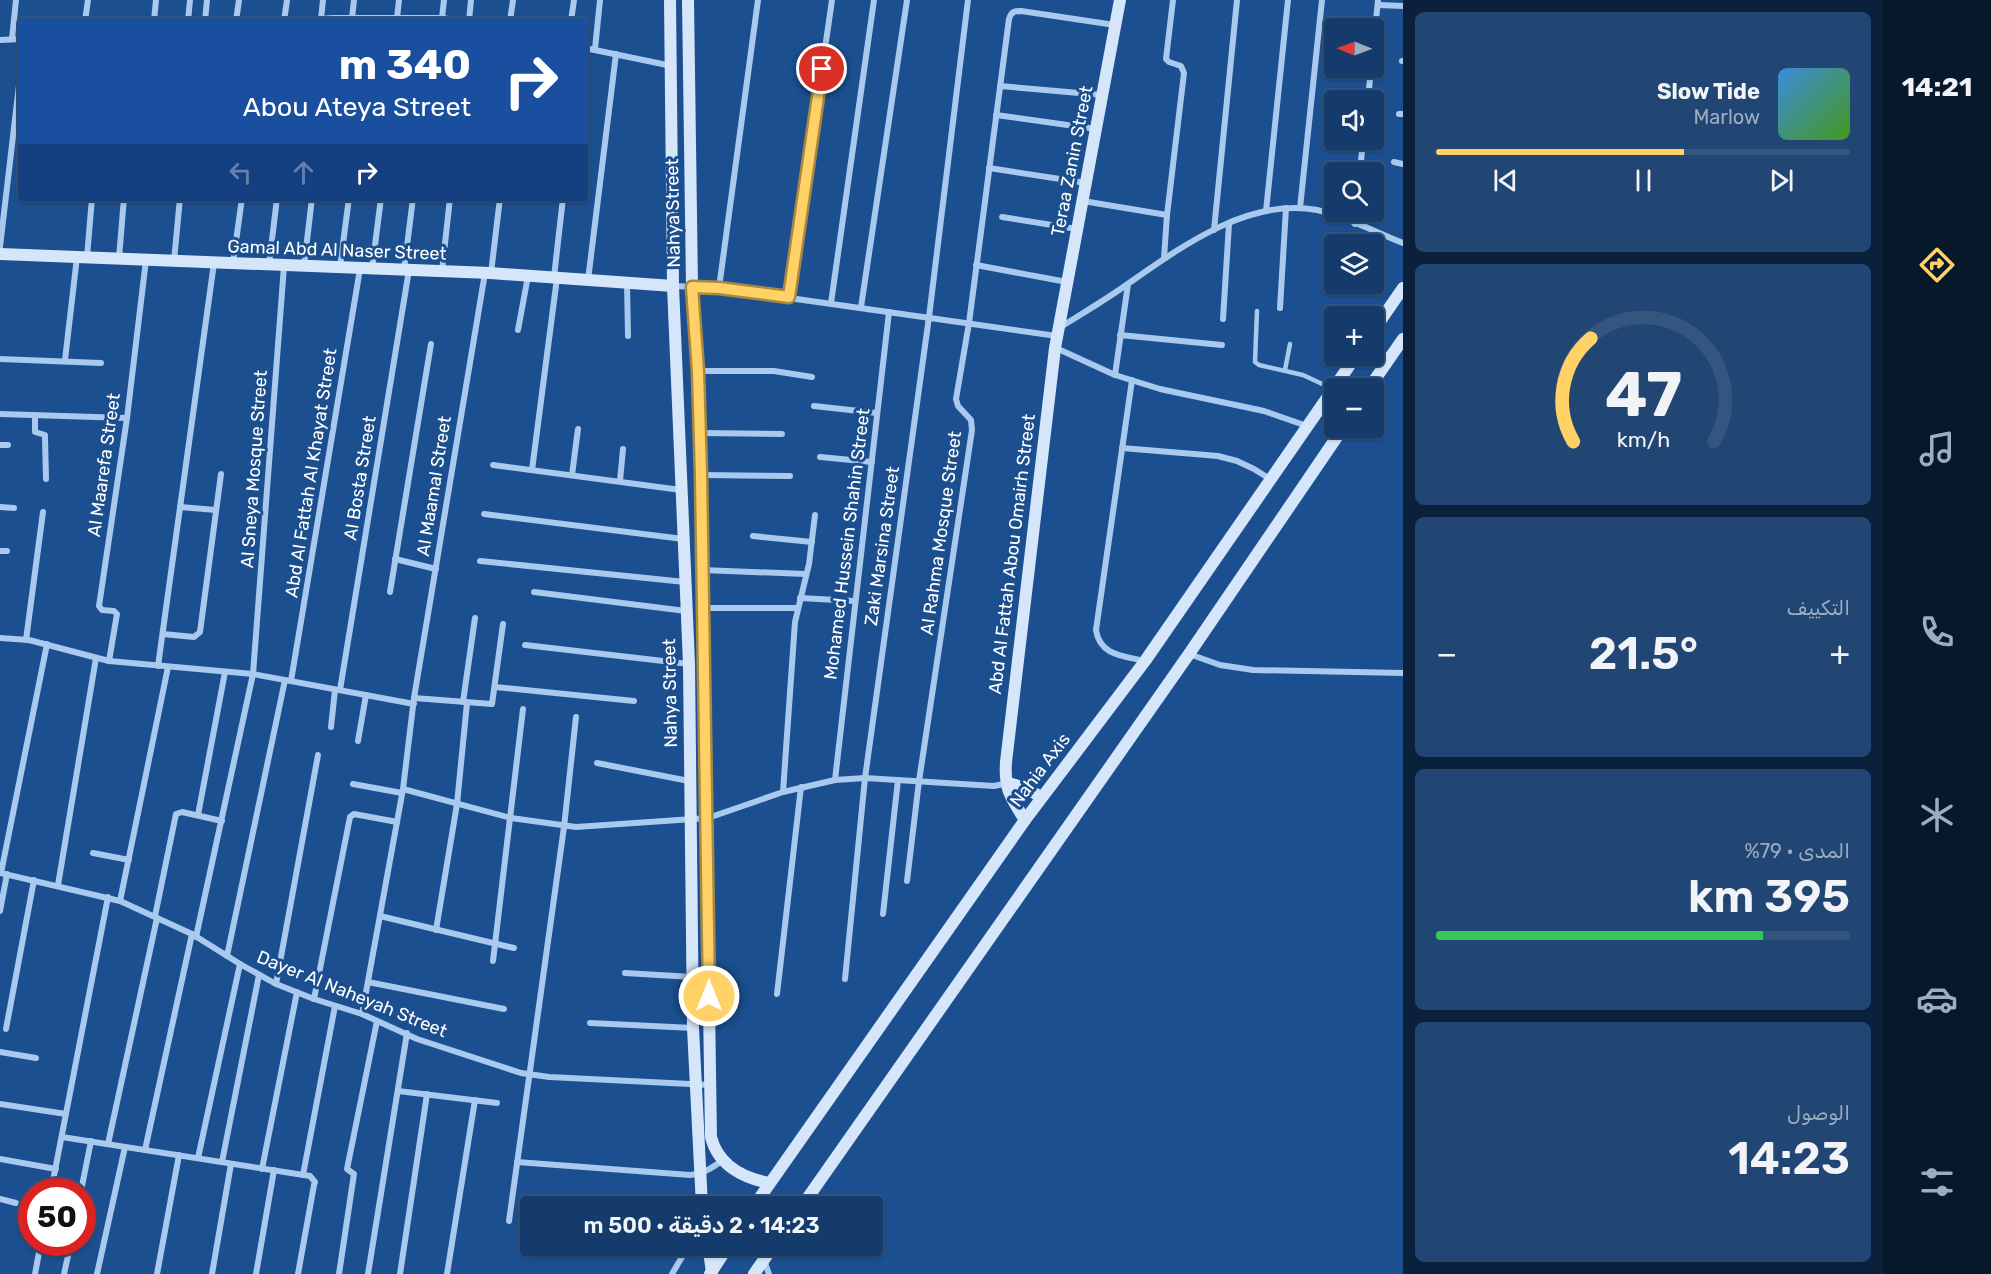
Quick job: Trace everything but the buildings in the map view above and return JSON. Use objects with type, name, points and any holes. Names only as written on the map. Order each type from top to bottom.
[{"type":"main road","name":"Nahya Street","points":[[670,0],[673,286],[689,664],[693,1028],[701,1196]]},
{"type":"main road","name":"Nahya Street","points":[[688,0],[692,287],[700,433],[708,818],[711,1137],[723,1160]]},
{"type":"main road","name":"Teraa Zanin Street","points":[[1057,337],[1120,0]]},
{"type":"main road","name":"Gamal Abd Al Naser Street","points":[[0,254],[488,273],[673,286]]},
{"type":"main road","points":[[1384,316],[1403,288]]},
{"type":"main road","name":"Abd Al Fattah Abou Omairh Street","points":[[1025,820],[1011,799],[1006,762],[1057,337]]},
{"type":"main road","points":[[1376,378],[1403,339]]},
{"type":"main road","name":"Nahia Axis","points":[[761,1196],[1025,820],[1145,661],[1324,401]]},
{"type":"main road","points":[[809,1196],[1189,654],[1336,438]]},
{"type":"main road","points":[[1008,783],[1042,797]]},
{"type":"main road","points":[[723,1160],[742,1175],[770,1183]]},
{"type":"main road","points":[[709,1256],[711,1273]]},
{"type":"main road","points":[[711,1273],[722,1256]]},
{"type":"main road","points":[[754,1274],[767,1256]]},
{"type":"street","points":[[12,39],[16,0]]},
{"type":"street","points":[[85,18],[87,0]]},
{"type":"street","points":[[154,18],[156,0]]},
{"type":"street","points":[[188,18],[190,0]]},
{"type":"street","points":[[205,18],[207,0]]},
{"type":"street","points":[[236,18],[238,0]]},
{"type":"street","points":[[284,18],[287,0]]},
{"type":"street","points":[[321,18],[323,0]]},
{"type":"street","points":[[352,18],[354,0]]},
{"type":"street","points":[[399,0],[400,18]]},
{"type":"street","points":[[437,18],[444,0]]},
{"type":"street","points":[[469,18],[471,0]]},
{"type":"street","points":[[510,18],[513,0]]},
{"type":"street","points":[[571,18],[574,0]]},
{"type":"street","points":[[595,50],[600,0]]},
{"type":"street","points":[[719,288],[758,0]]},
{"type":"street","points":[[789,297],[832,0]]},
{"type":"street","points":[[831,303],[874,0]]},
{"type":"street","points":[[861,308],[907,0]]},
{"type":"street","name":"Zaki Marsina Street","points":[[845,979],[865,778],[929,317],[968,0]]},
{"type":"street","points":[[1164,258],[1184,70],[1179,65],[1169,63],[1166,56],[1173,0]]},
{"type":"street","points":[[1214,230],[1237,0]]},
{"type":"street","points":[[1266,211],[1288,0]]},
{"type":"street","points":[[1299,208],[1322,0]]},
{"type":"street","points":[[1376,18],[1378,2],[1403,6]]},
{"type":"street","name":"Al Rahma Mosque Street","points":[[907,881],[919,781],[972,430],[971,420],[958,406],[956,399],[969,323],[988,168],[1011,14],[1021,11],[1115,25]]},
{"type":"street","points":[[0,40],[18,39]]},
{"type":"street","points":[[588,49],[672,66]]},
{"type":"street","points":[[588,280],[616,54]]},
{"type":"street","points":[[1000,86],[1103,95]]},
{"type":"street","points":[[0,246],[18,93]]},
{"type":"street","points":[[996,115],[1096,129]]},
{"type":"street","points":[[1394,162],[1403,164]]},
{"type":"street","points":[[988,168],[1086,184]]},
{"type":"street","points":[[65,360],[92,201]]},
{"type":"street","points":[[119,259],[124,201]]},
{"type":"street","points":[[174,261],[180,201]]},
{"type":"street","points":[[233,264],[242,201]]},
{"type":"street","points":[[269,265],[277,201]]},
{"type":"street","points":[[304,267],[312,201]]},
{"type":"street","points":[[340,268],[349,201]]},
{"type":"street","name":"Abd Al Fattah Al Khayat Street","points":[[227,956],[288,681],[380,201]]},
{"type":"street","name":"Al Bosta Street","points":[[331,727],[406,270],[413,201]]},
{"type":"street","points":[[442,272],[450,201]]},
{"type":"street","name":"Al Maamal Street","points":[[362,1014],[397,822],[414,701],[500,201]]},
{"type":"street","points":[[532,470],[563,201]]},
{"type":"street","points":[[1083,201],[1167,215]]},
{"type":"street","points":[[1280,308],[1286,208]]},
{"type":"street","points":[[1057,337],[1164,258],[1214,230],[1266,211],[1286,208],[1318,210],[1403,243]]},
{"type":"street","points":[[1002,217],[1078,230]]},
{"type":"street","points":[[1223,319],[1229,224]]},
{"type":"street","name":"Al Maarefa Street","points":[[109,661],[117,614],[102,610],[99,606],[146,260]]},
{"type":"street","points":[[158,666],[214,263]]},
{"type":"street","points":[[976,265],[1068,283]]},
{"type":"street","name":"Al Sneya Mosque Street","points":[[145,1150],[222,821],[253,674],[284,266]]},
{"type":"street","points":[[518,330],[528,276]]},
{"type":"street","points":[[627,282],[628,336]]},
{"type":"street","points":[[1114,375],[1128,284]]},
{"type":"street","points":[[673,286],[719,288],[789,297],[1057,337],[1114,375],[1160,389],[1264,411],[1307,426]]},
{"type":"street","name":"Mohamed Hussein Shahin Street","points":[[835,780],[889,312]]},
{"type":"street","points":[[1120,335],[1222,345]]},
{"type":"street","points":[[390,592],[430,344]]},
{"type":"street","points":[[0,359],[101,363]]},
{"type":"street","points":[[698,372],[774,371],[812,377]]},
{"type":"street","points":[[1132,380],[1096,630],[1099,642],[1107,651],[1145,661]]},
{"type":"street","points":[[814,406],[877,412]]},
{"type":"street","points":[[0,414],[126,418]]},
{"type":"street","points":[[35,415],[35,432],[45,435],[46,479]]},
{"type":"street","points":[[572,475],[578,429]]},
{"type":"street","points":[[700,433],[782,434]]},
{"type":"street","points":[[0,445],[8,446]]},
{"type":"street","points":[[1122,448],[1218,456],[1237,460],[1270,479]]},
{"type":"street","points":[[620,481],[623,449]]},
{"type":"street","points":[[820,457],[872,462]]},
{"type":"street","points":[[493,465],[681,489]]},
{"type":"street","points":[[163,634],[194,637],[200,632],[221,474]]},
{"type":"street","points":[[701,474],[790,476]]},
{"type":"street","points":[[0,507],[14,508]]},
{"type":"street","points":[[180,507],[216,510]]},
{"type":"street","points":[[26,640],[43,512]]},
{"type":"street","points":[[484,514],[683,539]]},
{"type":"street","points":[[783,792],[797,608],[807,574],[815,515]]},
{"type":"street","points":[[753,536],[812,542]]},
{"type":"street","points":[[395,559],[436,569]]},
{"type":"street","points":[[480,561],[685,582]]},
{"type":"street","points":[[702,570],[807,574]]},
{"type":"street","points":[[534,592],[686,611]]},
{"type":"street","points":[[800,598],[855,601]]},
{"type":"street","points":[[703,608],[797,608]]},
{"type":"street","points":[[436,930],[457,804],[475,618]]},
{"type":"street","points":[[0,638],[47,644],[109,661],[253,674],[366,695],[414,701],[492,705],[503,624]]},
{"type":"street","points":[[0,911],[3,873],[47,644]]},
{"type":"street","points":[[525,645],[689,664]]},
{"type":"street","points":[[1189,654],[1220,665],[1253,670],[1403,672]]},
{"type":"street","points":[[58,885],[96,658]]},
{"type":"street","points":[[120,901],[168,667]]},
{"type":"street","points":[[198,815],[225,672]]},
{"type":"street","points":[[495,687],[634,701]]},
{"type":"street","points":[[357,741],[366,695]]},
{"type":"street","points":[[493,961],[524,709]]},
{"type":"street","points":[[509,1221],[564,827],[576,717]]},
{"type":"street","points":[[276,984],[318,755]]},
{"type":"street","points":[[597,763],[689,781]]},
{"type":"street","points":[[353,784],[402,791],[510,818],[564,827],[708,818],[783,792],[835,780],[865,778],[994,786],[1008,783]]},
{"type":"street","points":[[883,914],[898,780]]},
{"type":"street","points":[[777,994],[801,787]]},
{"type":"street","points":[[108,1144],[176,814],[182,812],[222,821]]},
{"type":"street","points":[[314,999],[350,816],[354,814],[397,822]]},
{"type":"street","points":[[93,853],[129,860]]},
{"type":"street","name":"Dayer Al Naheyah Street","points":[[3,873],[120,901],[194,936],[276,984],[362,1014],[417,1039],[529,1074],[549,1077],[710,1084]]},
{"type":"street","points":[[6,1029],[34,880]]},
{"type":"street","points":[[54,1178],[108,897]]},
{"type":"street","points":[[380,916],[514,948]]},
{"type":"street","points":[[198,1158],[240,964]]},
{"type":"street","points":[[625,973],[692,977]]},
{"type":"street","points":[[222,1162],[259,975]]},
{"type":"street","points":[[368,982],[504,1009]]},
{"type":"street","points":[[262,1168],[297,992]]},
{"type":"street","points":[[306,1175],[336,1006]]},
{"type":"street","points":[[339,1274],[354,1174],[347,1169],[377,1021]]},
{"type":"street","points":[[590,1023],[693,1028]]},
{"type":"street","points":[[368,1274],[407,1033]]},
{"type":"street","points":[[0,1052],[36,1058]]},
{"type":"street","points":[[398,1090],[497,1103]]},
{"type":"street","points":[[400,1274],[427,1094]]},
{"type":"street","points":[[447,1274],[475,1100]]},
{"type":"street","points":[[0,1104],[66,1114]]},
{"type":"street","points":[[62,1137],[306,1175],[315,1182],[298,1274]]},
{"type":"street","points":[[84,1178],[91,1141]]},
{"type":"street","points":[[97,1274],[125,1147]]},
{"type":"street","points":[[157,1274],[179,1155]]},
{"type":"street","points":[[0,1159],[56,1169]]},
{"type":"street","points":[[517,1162],[682,1175],[699,1174],[723,1160]]},
{"type":"street","points":[[212,1274],[231,1164]]},
{"type":"street","points":[[256,1274],[274,1170]]},
{"type":"street","points":[[0,1199],[16,1203]]},
{"type":"street","points":[[35,1274],[38,1256]]},
{"type":"street","points":[[64,1274],[68,1256]]},
{"type":"street","points":[[672,1274],[683,1256]]},
{"type":"street","points":[[764,1260],[769,1274]]},
{"type":"lane","points":[[1257,311],[1254,360],[1259,365],[1285,370],[1324,385]]},
{"type":"lane","points":[[1285,370],[1290,344]]},
{"type":"route","points":[[709,996],[701,474],[698,372],[692,287],[789,297],[822,69]]}]
